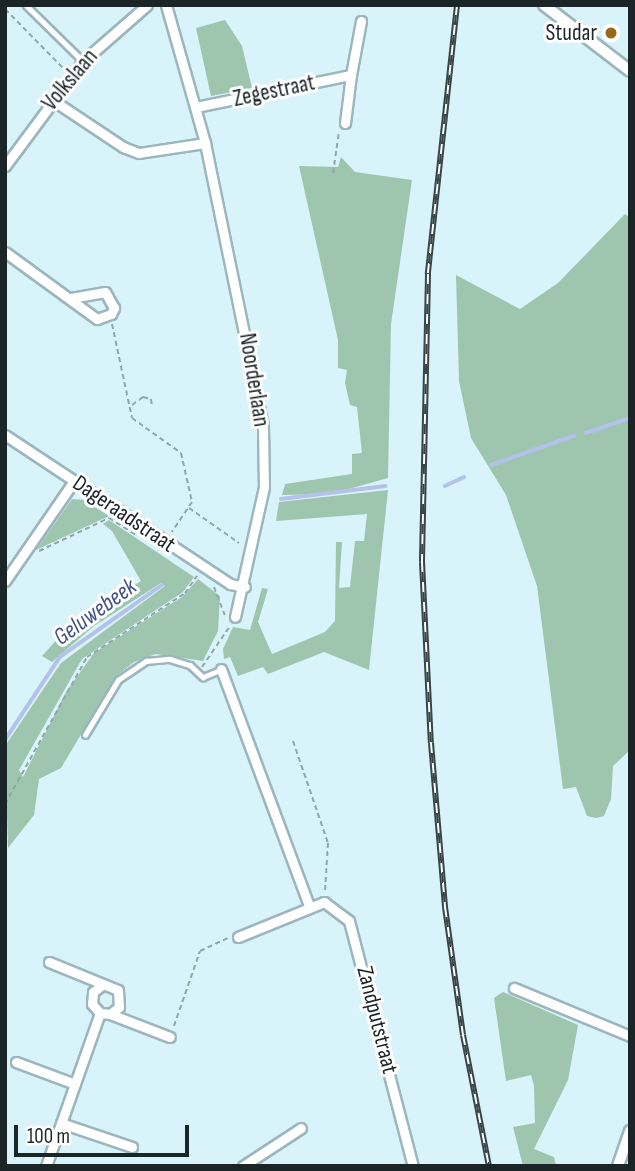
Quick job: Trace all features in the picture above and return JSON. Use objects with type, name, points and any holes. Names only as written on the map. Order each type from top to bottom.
[{"type":"street","name":"Volkslaan","points":[[5,166],[70,75],[147,5]]},
{"type":"street","name":"Noorderlaan","points":[[166,5],[197,107],[263,426],[264,487],[245,587],[234,617]]},
{"type":"street","points":[[544,5],[630,71]]},
{"type":"street","name":"Zegestraat","points":[[345,123],[361,21]]},
{"type":"street","name":"Zegestraat","points":[[197,107],[351,75]]},
{"type":"street","points":[[51,99],[122,147],[139,153],[205,143]]},
{"type":"street","points":[[5,252],[97,319],[108,317],[114,303],[105,292],[70,298]]},
{"type":"street","name":"Dageraadstraat","points":[[5,435],[230,584],[245,587]]},
{"type":"street","points":[[5,581],[74,481]]},
{"type":"street","points":[[221,669],[309,905]]},
{"type":"street","points":[[238,937],[309,905],[324,902]]},
{"type":"street","name":"Zandputstraat","points":[[324,902],[349,921],[413,1166]]},
{"type":"street","points":[[46,1166],[75,1084],[105,1013],[119,1007],[120,995],[113,986],[102,985],[92,977],[49,962]]},
{"type":"street","points":[[102,985],[91,998],[105,1013],[170,1037]]},
{"type":"street","points":[[514,988],[630,1035]]},
{"type":"street","points":[[16,1062],[75,1084]]},
{"type":"street","points":[[61,1123],[132,1147]]},
{"type":"street","points":[[243,1166],[301,1128]]},
{"type":"street","points":[[618,1166],[630,1131]]},
{"type":"lane","points":[[26,5],[83,61]]},
{"type":"lane","points":[[85,735],[111,690],[130,670],[159,659],[199,669],[202,677],[221,669]]},
{"type":"path","points":[[5,9],[70,75]]},
{"type":"path","points":[[333,173],[340,131],[345,123]]},
{"type":"path","points":[[108,317],[132,418],[181,453],[192,502],[166,541]]},
{"type":"path","points":[[131,405],[143,397],[151,399],[152,407]]},
{"type":"path","points":[[188,508],[219,532],[254,547]]},
{"type":"path","points":[[29,548],[35,553],[108,518],[142,539]]},
{"type":"path","points":[[187,568],[220,593],[223,614],[234,617],[210,662],[199,669]]},
{"type":"path","points":[[5,804],[87,657],[185,593],[198,575]]},
{"type":"path","points":[[293,741],[328,843],[324,902]]},
{"type":"path","points":[[170,1037],[200,951],[238,937]]},
{"type":"green space","points":[[225,20],[242,46],[252,88],[211,96],[196,28]]},
{"type":"green space","points":[[341,157],[355,172],[412,180],[391,324],[388,478],[331,494],[282,495],[285,484],[352,474],[352,454],[362,453],[357,407],[350,405],[345,383],[347,370],[338,368],[338,340],[299,166],[338,167]]},
{"type":"green space","points":[[625,214],[630,218],[630,750],[613,766],[611,799],[604,816],[596,818],[587,816],[576,787],[563,789],[537,586],[506,495],[471,438],[459,381],[456,275],[520,309],[558,283]]},
{"type":"green space","points":[[388,490],[369,670],[324,652],[268,674],[263,667],[238,676],[230,657],[224,659],[223,649],[233,627],[250,630],[262,588],[268,589],[258,622],[272,654],[325,632],[335,621],[336,542],[342,542],[339,588],[350,587],[355,541],[364,541],[367,514],[276,521],[279,502]]},
{"type":"green space","points":[[72,499],[84,500],[109,516],[36,550]]},
{"type":"green space","points":[[109,520],[194,577],[183,592],[82,659],[19,770],[23,777],[66,692],[94,653],[182,597],[198,579],[220,596],[218,631],[203,661],[156,654],[134,662],[116,676],[61,768],[39,779],[34,815],[8,848],[5,746],[61,663],[165,586],[161,583],[94,626],[52,662],[42,656],[69,626],[141,581],[112,531],[103,524]]},
{"type":"green space","points":[[503,992],[578,1025],[568,1080],[534,1149],[554,1157],[556,1166],[523,1166],[513,1127],[535,1123],[534,1086],[531,1075],[506,1081],[494,998]]},
{"type":"waterway","name":"Geluwebeek","points":[[586,433],[630,418]]},
{"type":"waterway","name":"Geluwebeek","points":[[491,465],[574,436]]},
{"type":"waterway","name":"Geluwebeek","points":[[445,486],[464,477]]},
{"type":"waterway","name":"Geluwebeek","points":[[281,499],[385,486]]},
{"type":"waterway","name":"Geluwebeek","points":[[5,740],[60,657],[162,585]]},
{"type":"railway","points":[[457,5],[428,274],[422,562],[431,743],[445,907],[463,1035],[489,1166]]},
{"type":"place","name":"Studar","points":[[611,33]]}]
